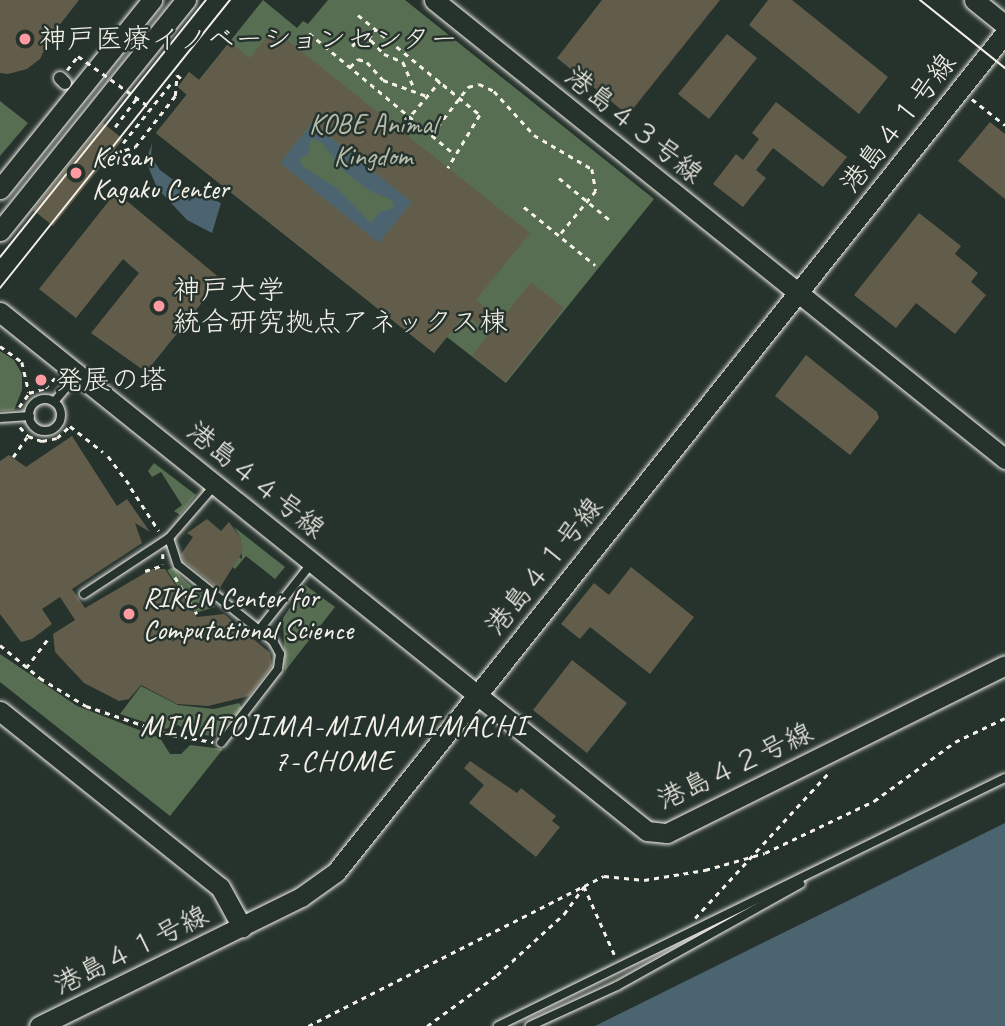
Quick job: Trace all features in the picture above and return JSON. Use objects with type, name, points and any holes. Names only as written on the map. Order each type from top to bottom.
[{"type":"street","points":[[0,189],[152,0]]},
{"type":"street","points":[[0,231],[186,0]]},
{"type":"street","name":"港島４３号線","points":[[434,0],[799,293]]},
{"type":"street","points":[[974,0],[1005,25]]},
{"type":"street","name":"港島４１号線","points":[[39,1026],[301,897],[336,872],[1005,33]]},
{"type":"street","points":[[799,293],[1005,459]]},
{"type":"street","name":"港島４４号線","points":[[0,312],[476,695]]},
{"type":"street","name":"港島４２号線","points":[[476,695],[629,818],[647,831],[667,833],[1005,665]]},
{"type":"street","points":[[0,711],[220,887],[242,927]]},
{"type":"lane","points":[[30,416],[37,402],[54,402],[78,374]]},
{"type":"lane","points":[[30,416],[41,430],[55,427],[61,415],[54,402]]},
{"type":"lane","points":[[0,418],[30,416]]},
{"type":"lane","points":[[84,594],[166,540],[216,484]]},
{"type":"lane","points":[[166,540],[178,565],[276,645],[280,664],[221,743]]},
{"type":"lane","points":[[259,629],[312,561]]},
{"type":"lane","points":[[498,1026],[1005,778]]},
{"type":"lane","points":[[530,1026],[676,955],[834,862]]},
{"type":"path","points":[[358,15],[462,96],[480,119],[454,154],[448,168]]},
{"type":"path","points":[[368,39],[376,29]]},
{"type":"path","points":[[309,33],[454,154]]},
{"type":"path","points":[[352,46],[359,39],[368,39],[403,62],[414,88]]},
{"type":"path","points":[[63,80],[80,54],[151,108]]},
{"type":"path","points":[[350,67],[358,59],[363,60],[383,80],[414,88],[427,96]]},
{"type":"path","points":[[115,153],[135,147],[175,96],[177,75],[183,80]]},
{"type":"path","points":[[399,129],[440,80]]},
{"type":"path","points":[[123,143],[171,82]]},
{"type":"path","points":[[431,135],[476,83],[494,91],[523,127],[592,169],[599,185],[559,236]]},
{"type":"path","points":[[115,127],[137,98]]},
{"type":"path","points":[[971,98],[1005,125]]},
{"type":"path","points":[[559,178],[611,221]]},
{"type":"path","points":[[524,207],[595,265]]},
{"type":"path","points":[[0,346],[22,362],[29,393]]},
{"type":"path","points":[[45,388],[57,375]]},
{"type":"path","points":[[71,426],[103,452]]},
{"type":"path","points":[[13,457],[28,436]]},
{"type":"path","points":[[108,456],[129,484]]},
{"type":"path","points":[[131,488],[166,540],[163,564],[197,614]]},
{"type":"path","points":[[145,571],[163,564]]},
{"type":"path","points":[[26,668],[48,639]]},
{"type":"path","points":[[0,645],[26,668],[70,697],[118,719],[172,736],[221,743]]},
{"type":"path","points":[[308,1026],[604,876],[644,880],[748,858],[814,833],[874,801],[956,742],[1005,718]]},
{"type":"path","points":[[694,919],[834,767]]},
{"type":"path","points":[[584,886],[620,966]]},
{"type":"path","points":[[427,1026],[497,975],[564,914],[584,886]]},
{"type":"green space","name":"KOBE Animal Kingdom","points":[[263,0],[297,28],[303,21],[308,24],[328,0],[405,0],[654,199],[506,383],[447,337],[434,353],[156,133],[187,95],[178,87],[189,72],[199,80]]},
{"type":"green space","points":[[0,101],[28,123],[0,156]]},
{"type":"green space","points":[[0,351],[14,360],[22,374],[22,390],[14,410],[0,411]]},
{"type":"green space","points":[[154,463],[196,495],[180,515],[174,511],[182,505],[161,472],[152,477],[148,471]]},
{"type":"green space","points":[[234,527],[285,567],[275,579],[246,556],[235,569],[225,561],[232,552],[242,559],[240,537]]},
{"type":"green space","points":[[174,567],[182,578],[215,607],[195,613],[167,570]]},
{"type":"green space","points":[[305,585],[335,607],[285,671],[283,618]]},
{"type":"green space","points":[[0,654],[77,706],[160,738],[170,754],[181,754],[190,745],[223,749],[170,816],[0,682]]},
{"type":"green space","points":[[141,686],[178,705],[214,709],[239,703],[242,708],[216,736],[190,734],[178,725],[165,729],[120,714]]},
{"type":"water","points":[[312,123],[412,202],[379,243],[280,163]],"holes":[[[311,138],[322,143],[344,171],[370,191],[392,200],[394,208],[380,212],[371,223],[337,188],[302,166],[299,160],[309,153]]]},
{"type":"water","points":[[152,143],[151,157],[160,170],[183,187],[221,203],[212,233],[187,220],[157,188],[146,161]]},
{"type":"water","points":[[1005,823],[1005,1026],[595,1026]]},
{"type":"building","name":"神戸医療イノベーションセンター","points":[[0,0],[79,0],[51,36],[40,59],[27,69],[8,74],[0,73]]},
{"type":"building","points":[[602,0],[720,0],[628,115],[557,58]]},
{"type":"building","points":[[768,0],[792,0],[888,77],[859,114],[749,25]]},
{"type":"building","points":[[273,29],[530,233],[476,300],[501,320],[531,282],[564,308],[505,382],[472,356],[490,333],[465,314],[434,353],[156,133],[187,94],[178,87],[189,72],[199,80],[230,42],[250,58]],"holes":[[[312,122],[412,202],[379,243],[280,163]]]},
{"type":"building","points":[[727,34],[757,58],[709,119],[678,94]]},
{"type":"building","points":[[776,102],[847,157],[823,187],[773,148],[756,170],[766,178],[743,207],[713,184],[736,154],[743,160],[759,139],[752,133]]},
{"type":"building","points":[[990,122],[1005,134],[1005,199],[958,161]]},
{"type":"building","points":[[103,123],[123,139],[53,226],[33,210]]},
{"type":"building","points":[[116,192],[221,279],[146,372],[91,333],[139,273],[123,259],[76,318],[39,289]]},
{"type":"building","points":[[919,213],[961,246],[955,254],[978,273],[971,282],[986,295],[955,334],[916,303],[896,328],[854,295]]},
{"type":"building","points":[[806,355],[877,412],[879,418],[850,455],[775,396]]},
{"type":"building","points":[[72,436],[117,506],[127,499],[150,532],[135,523],[142,543],[72,589],[85,608],[152,569],[165,569],[197,617],[224,614],[270,653],[272,666],[249,696],[208,706],[177,704],[141,685],[129,699],[119,701],[84,683],[55,652],[53,634],[75,620],[60,597],[42,609],[52,624],[32,639],[21,642],[0,614],[0,461],[9,455],[26,467]]},
{"type":"building","points":[[207,519],[221,531],[229,522],[240,537],[243,551],[219,589],[184,561],[181,554],[193,537],[187,533]]},
{"type":"building","points":[[631,567],[694,617],[650,674],[590,627],[580,639],[561,624],[594,583],[609,595]]},
{"type":"building","points":[[572,660],[627,703],[587,753],[533,710]]},
{"type":"building","points":[[470,761],[517,793],[521,788],[556,816],[552,821],[560,827],[536,857],[469,803],[484,785],[464,768]]},
{"type":"tram line","points":[[0,257],[206,0]]},
{"type":"tram line","points":[[0,288],[230,0]]},
{"type":"tram line","points":[[920,0],[1005,68]]},
{"type":"place","name":"神戸医療イノベーションセンター","points":[[25,39]]},
{"type":"place","name":"Keisan Kagaku Center","points":[[76,173]]},
{"type":"place","name":"神戸大学 統合研究拠点アネックス棟","points":[[159,306]]},
{"type":"place","name":"発展の塔","points":[[41,380]]},
{"type":"place","name":"RIKEN Center for Computational Science","points":[[129,614]]},
{"type":"district","name":"MINATOJIMA-MINAMIMACHI 7-CHOME","points":[[334,742]]}]
